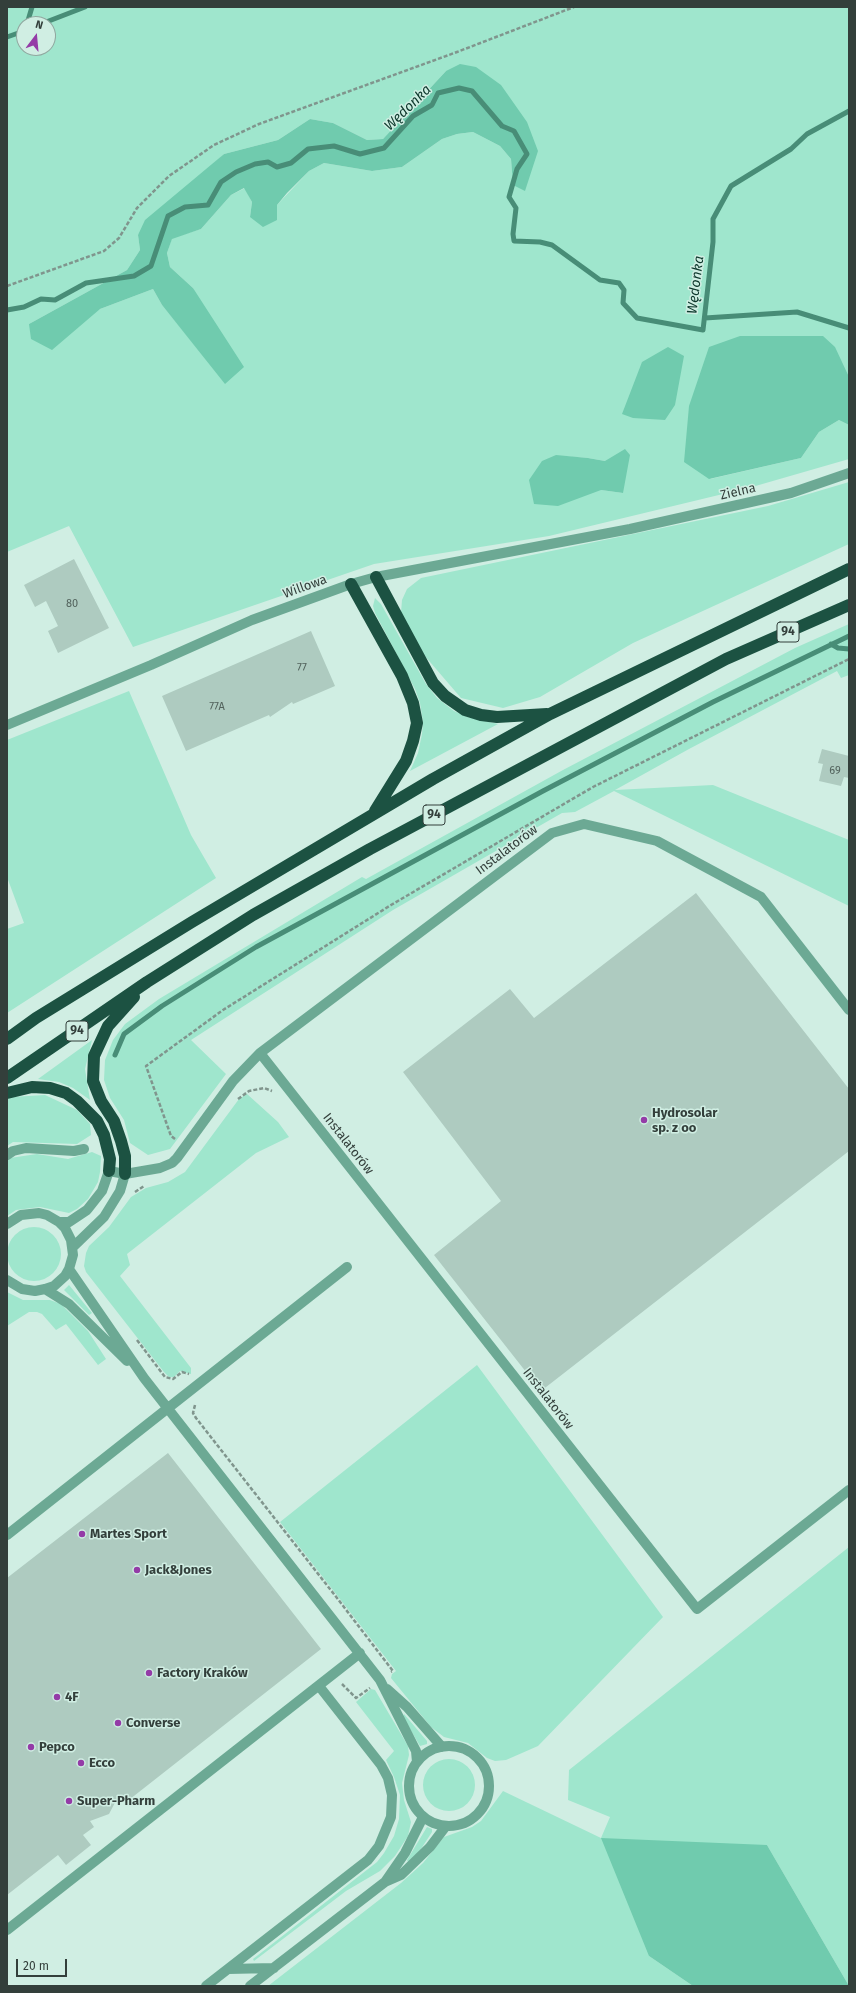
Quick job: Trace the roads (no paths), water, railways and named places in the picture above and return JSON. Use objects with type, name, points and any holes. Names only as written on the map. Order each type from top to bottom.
[{"type":"highway","name":"94","points":[[7,1039],[36,1018],[178,930],[373,814],[550,714],[849,569]]},
{"type":"highway","points":[[376,577],[432,683],[445,696],[465,710],[481,715],[498,717],[550,714]]},
{"type":"highway","points":[[351,584],[402,676],[413,703],[417,723],[414,741],[406,761],[373,814]]},
{"type":"highway","name":"94","points":[[7,1078],[147,982],[253,915],[376,846],[726,659],[849,605]]},
{"type":"highway","points":[[125,1174],[125,1156],[122,1141],[114,1121],[101,1101],[93,1081],[94,1056],[108,1026],[147,982]]},
{"type":"highway","points":[[7,1093],[32,1087],[50,1088],[66,1093],[77,1100],[97,1121],[104,1135],[110,1159],[109,1171]]},
{"type":"street","name":"Zielna","points":[[630,529],[791,493],[849,473]]},
{"type":"street","name":"Willowa","points":[[7,725],[151,665],[252,620],[351,584],[376,577],[630,529]]},
{"type":"street","name":"Instalatorów","points":[[109,1171],[125,1174],[166,1167],[178,1158],[233,1081],[260,1053],[552,833],[584,824],[657,841],[761,897],[849,1010]]},
{"type":"street","name":"Instalatorów","points":[[260,1053],[696,1609],[849,1490]]},
{"type":"street","points":[[7,1155],[12,1151],[26,1148],[74,1151],[84,1149]]},
{"type":"street","points":[[59,1222],[69,1222],[87,1210],[102,1191],[109,1171]]},
{"type":"street","points":[[73,1247],[104,1217],[120,1191],[125,1174]]},
{"type":"street","points":[[7,1224],[21,1215],[30,1213],[47,1215],[59,1222],[65,1228],[73,1247],[69,1269],[65,1276],[54,1286],[35,1291],[22,1289],[7,1280]]},
{"type":"street","points":[[7,1535],[347,1267]]},
{"type":"street","points":[[69,1269],[144,1378],[360,1653],[384,1686],[416,1751],[417,1762]]},
{"type":"street","points":[[45,1289],[69,1304],[144,1378]]},
{"type":"street","points":[[7,1930],[360,1653]]},
{"type":"street","points":[[206,1986],[368,1860],[379,1846],[391,1817],[392,1795],[388,1778],[381,1765],[319,1686]]},
{"type":"street","points":[[384,1686],[406,1707],[442,1747]]},
{"type":"street","points":[[442,1747],[454,1747],[466,1750],[476,1757],[484,1767],[488,1778],[489,1789],[483,1807],[470,1820],[458,1825],[446,1826],[433,1823],[422,1817],[415,1808],[409,1790],[411,1773],[417,1762],[424,1755],[442,1747]]},
{"type":"street","points":[[385,1882],[405,1853],[422,1817]]},
{"type":"street","points":[[250,1986],[385,1882],[401,1875],[415,1864],[446,1826]]},
{"type":"street","points":[[228,1969],[274,1968]]},
{"type":"waterway","points":[[29,16],[32,7]]},
{"type":"waterway","points":[[56,18],[85,7]]},
{"type":"waterway","points":[[7,37],[16,34]]},
{"type":"waterway","name":"Wędonka","points":[[7,310],[24,307],[41,299],[55,300],[86,283],[134,276],[151,266],[168,216],[185,207],[208,205],[221,182],[236,172],[255,164],[268,162],[277,167],[291,163],[308,149],[334,146],[360,154],[384,148],[413,116],[432,105],[438,93],[459,88],[472,91],[502,126],[514,131],[527,154],[517,169],[509,197],[516,208],[513,234],[514,241],[540,242],[552,245],[600,280],[619,283],[624,290],[623,303],[637,318],[703,330],[713,242],[713,219],[731,186],[791,149],[807,134],[849,111]]},
{"type":"waterway","points":[[705,318],[797,312],[849,328]]},
{"type":"waterway","points":[[115,1055],[124,1034],[162,1006],[256,947],[543,791],[713,702],[849,636]]},
{"type":"waterway","points":[[831,644],[838,648],[849,649]]},
{"type":"place","name":"Hydrosolar sp. z oo","points":[[644,1120]]},
{"type":"place","name":"Martes Sport","points":[[82,1534]]},
{"type":"place","name":"Jack&Jones","points":[[137,1570]]},
{"type":"place","name":"Factory Kraków","points":[[149,1673]]},
{"type":"place","name":"4F","points":[[57,1697]]},
{"type":"place","name":"Converse","points":[[118,1723]]},
{"type":"place","name":"Pepco","points":[[31,1747]]},
{"type":"place","name":"Ecco","points":[[81,1763]]},
{"type":"place","name":"Super-Pharm","points":[[69,1801]]}]
